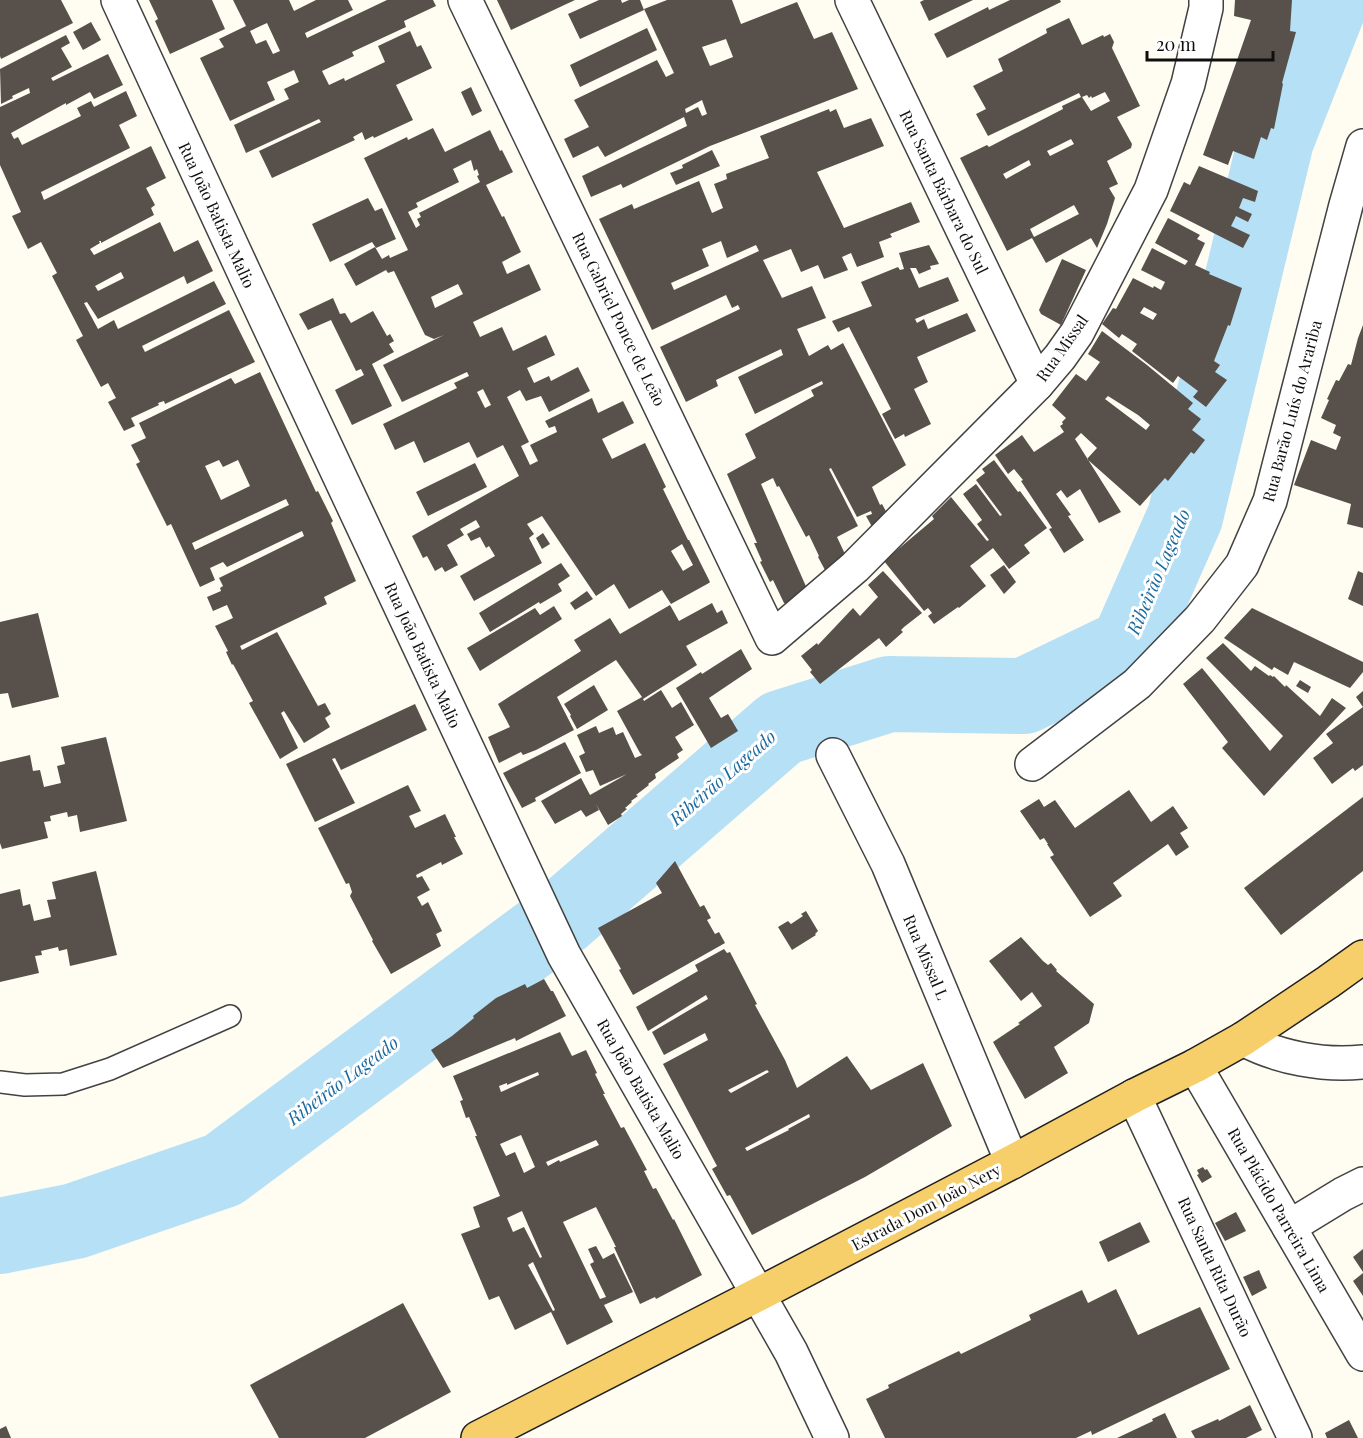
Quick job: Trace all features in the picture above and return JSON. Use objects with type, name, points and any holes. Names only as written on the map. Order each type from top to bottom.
[{"type":"main road","name":"Estrada Dom João Nery","points":[[478,1438],[1195,1066],[1243,1039],[1363,957]]},
{"type":"street","name":"Rua João Batista Malio","points":[[118,0],[564,955],[759,1294],[791,1352],[832,1438]]},
{"type":"street","name":"Rua Gabriel Ponce de Leão","points":[[465,0],[776,644],[823,595]]},
{"type":"street","name":"Rua Santa Bárbara do Sul","points":[[852,0],[1037,384]]},
{"type":"street","name":"Rua Missal","points":[[823,595],[855,567],[1037,384],[1077,333],[1151,190],[1188,84],[1206,0]]},
{"type":"street","name":"Rua Barão Luís do Arariba","points":[[1032,764],[1137,684],[1200,619],[1242,565],[1270,501],[1363,146]]},
{"type":"street","name":"Rua Missal L","points":[[833,755],[888,864],[1012,1162]]},
{"type":"street","points":[[1243,1039],[1273,1053],[1300,1059],[1342,1064],[1363,1062]]},
{"type":"street","name":"Rua Plácido Parreira Lima","points":[[1195,1066],[1363,1354]]},
{"type":"street","name":"Rua Santa Rita Durão","points":[[1134,1096],[1295,1438]]},
{"type":"street","points":[[1289,1227],[1363,1184]]},
{"type":"lane","points":[[0,1082],[24,1085],[63,1084],[110,1069],[230,1016]]},
{"type":"building","points":[[0,0],[61,0],[73,23],[1,59]]},
{"type":"building","points":[[149,0],[212,0],[225,29],[170,54],[155,21],[158,19]]},
{"type":"building","points":[[233,0],[289,0],[294,11],[316,0],[348,0],[353,10],[305,33],[307,38],[387,0],[433,0],[436,6],[404,21],[406,27],[352,52],[354,56],[322,71],[329,85],[344,78],[345,81],[385,62],[378,46],[410,31],[417,47],[421,45],[432,68],[396,85],[413,120],[374,138],[373,136],[365,140],[362,132],[353,137],[355,140],[272,178],[259,151],[321,122],[319,119],[246,153],[234,125],[289,99],[284,89],[299,82],[294,70],[267,82],[275,100],[230,121],[200,58],[224,47],[219,39],[246,26]],"holes":[[[267,23],[280,51],[273,54],[266,40],[256,44],[250,31]]]},
{"type":"building","points":[[497,0],[575,0],[511,30]]},
{"type":"building","points":[[599,0],[621,0],[622,3],[629,0],[640,0],[644,10],[580,39],[568,14]]},
{"type":"building","points":[[667,0],[732,0],[741,24],[797,2],[814,39],[832,32],[858,89],[710,146],[623,188],[621,184],[591,197],[582,176],[687,126],[684,117],[605,157],[598,146],[573,158],[564,139],[589,127],[574,100],[657,60],[666,77],[674,73],[644,9]],"holes":[[[726,39],[733,57],[710,66],[702,47]],[[702,100],[707,114],[702,116],[698,107],[686,113],[685,109]]]},
{"type":"building","points":[[924,0],[973,0],[929,21],[920,2]]},
{"type":"building","points":[[1010,0],[1060,0],[1061,2],[947,58],[934,34],[988,7],[989,10]]},
{"type":"building","points":[[1235,0],[1292,0],[1290,31],[1296,32],[1282,83],[1274,129],[1271,128],[1267,140],[1261,137],[1254,159],[1233,151],[1228,165],[1203,155],[1251,20],[1234,16]]},
{"type":"building","points":[[1069,18],[1082,45],[1110,34],[1114,42],[1112,48],[1140,106],[1117,117],[1132,144],[1131,148],[1107,161],[1118,184],[1109,188],[1115,198],[1097,248],[1091,238],[1046,263],[1032,238],[1007,251],[960,158],[987,145],[989,147],[1063,109],[1062,106],[1081,97],[1079,93],[988,136],[976,114],[986,109],[973,86],[1003,71],[998,59],[1047,33],[1046,29]],"holes":[[[1105,92],[1110,101],[1091,111],[1082,97],[1087,95],[1092,98]],[[1071,139],[1074,144],[1050,156],[1047,151]],[[1029,160],[1031,165],[1006,179],[1003,174]],[[1074,205],[1079,214],[1034,237],[1030,229]]]},
{"type":"building","points":[[91,22],[101,40],[83,50],[73,32]]},
{"type":"building","points":[[647,28],[657,50],[580,87],[570,65]]},
{"type":"building","points":[[66,35],[70,43],[61,48],[72,67],[51,78],[53,81],[108,54],[123,85],[94,99],[90,92],[11,133],[14,139],[18,137],[22,145],[81,116],[77,108],[91,101],[94,107],[126,91],[137,116],[119,125],[130,148],[41,192],[44,200],[151,146],[166,178],[146,188],[155,205],[151,208],[154,215],[101,243],[99,241],[100,243],[90,249],[94,255],[160,222],[174,252],[198,240],[213,271],[187,284],[184,276],[98,319],[87,302],[84,303],[98,329],[114,320],[118,329],[214,281],[226,304],[142,346],[145,352],[229,310],[255,362],[165,404],[164,401],[158,403],[159,405],[131,418],[135,426],[124,431],[108,402],[116,398],[108,383],[101,387],[76,340],[83,336],[52,276],[57,273],[41,242],[28,249],[12,216],[21,212],[0,165],[0,107],[30,93],[29,88],[1,104],[0,69]],"holes":[[[121,272],[124,278],[98,291],[95,286]]]},
{"type":"building","points":[[471,87],[482,111],[472,116],[461,92]]},
{"type":"building","points":[[829,109],[830,112],[836,109],[844,128],[871,118],[884,146],[817,172],[844,228],[911,202],[920,222],[890,234],[892,237],[879,242],[884,257],[857,267],[851,253],[842,257],[848,270],[824,279],[818,265],[801,272],[791,249],[763,260],[782,298],[812,286],[826,318],[797,329],[809,356],[828,345],[831,350],[843,343],[906,465],[872,487],[880,505],[882,504],[888,515],[875,532],[866,516],[872,514],[871,511],[857,517],[831,468],[829,469],[858,526],[837,537],[852,569],[832,583],[809,535],[806,537],[779,486],[777,487],[773,478],[761,484],[808,591],[790,606],[784,603],[773,580],[770,582],[760,562],[762,561],[754,543],[757,543],[727,474],[756,458],[745,434],[814,396],[811,390],[823,384],[822,381],[755,414],[738,377],[783,355],[781,349],[716,380],[718,386],[686,402],[660,347],[740,309],[738,305],[732,308],[726,295],[652,330],[599,219],[632,204],[634,209],[699,181],[712,213],[723,208],[714,184],[727,179],[726,174],[769,158],[760,136]],"holes":[[[721,241],[727,258],[756,245],[759,251],[674,290],[671,283],[709,266],[702,249]]]},
{"type":"building","points":[[433,128],[445,152],[490,130],[513,172],[486,185],[521,252],[502,262],[507,274],[529,264],[541,290],[473,322],[480,337],[502,327],[513,351],[546,335],[555,355],[527,368],[534,383],[549,376],[551,381],[578,367],[590,391],[549,412],[541,396],[526,401],[520,390],[507,397],[529,442],[521,446],[530,465],[538,461],[530,445],[557,432],[555,426],[549,428],[545,421],[592,398],[598,413],[623,401],[634,423],[602,439],[612,459],[645,443],[666,487],[663,489],[709,583],[671,604],[662,590],[629,609],[614,584],[596,596],[542,516],[527,524],[534,534],[529,538],[542,563],[474,601],[460,576],[495,556],[489,546],[486,548],[480,537],[471,541],[467,534],[480,527],[476,520],[460,529],[464,535],[447,545],[458,565],[445,572],[442,567],[435,571],[427,556],[423,558],[412,536],[519,476],[503,445],[477,458],[469,442],[424,463],[414,441],[395,450],[383,424],[457,388],[454,383],[469,376],[467,372],[402,402],[383,365],[444,335],[434,339],[425,335],[394,271],[388,273],[386,270],[356,286],[344,264],[375,247],[382,259],[408,250],[364,158],[407,137],[408,140]],"holes":[[[471,160],[474,171],[477,169],[480,182],[419,213],[421,217],[417,219],[420,225],[416,228],[408,212],[418,207],[416,203],[459,182],[453,169]],[[458,284],[463,294],[435,308],[431,297]],[[483,389],[491,405],[485,408],[477,392]],[[682,544],[693,565],[683,571],[671,551]]]},
{"type":"building","points":[[712,150],[720,166],[676,185],[670,173],[683,168],[682,165]]},
{"type":"building","points":[[1199,166],[1258,191],[1255,202],[1243,198],[1239,208],[1252,214],[1248,222],[1236,216],[1231,226],[1250,235],[1243,248],[1170,211],[1184,182],[1190,185]]},
{"type":"building","points":[[368,198],[375,211],[382,208],[396,239],[376,248],[372,242],[330,262],[312,224]]},
{"type":"building","points":[[1168,218],[1200,235],[1197,239],[1205,243],[1195,265],[1210,272],[1209,274],[1242,288],[1230,326],[1228,325],[1214,361],[1220,365],[1215,372],[1227,380],[1206,407],[1193,397],[1198,391],[1178,376],[1173,383],[1132,351],[1137,344],[1122,334],[1119,338],[1102,324],[1113,308],[1116,309],[1133,278],[1161,290],[1165,282],[1141,270],[1152,248],[1185,265],[1188,261],[1155,243]],"holes":[[[1144,307],[1157,314],[1153,320],[1140,313]]]},
{"type":"building","points":[[929,245],[939,264],[930,266],[931,269],[919,274],[916,268],[910,268],[919,288],[948,277],[959,301],[915,319],[917,323],[924,319],[928,329],[967,313],[976,331],[917,357],[928,382],[914,389],[931,424],[905,437],[904,434],[895,439],[882,414],[891,409],[849,327],[838,332],[832,321],[872,306],[861,282],[898,267],[900,270],[904,269],[899,253]]},
{"type":"building","points":[[1062,259],[1086,270],[1061,325],[1041,314],[1039,310]]},
{"type":"building","points":[[333,298],[340,314],[345,313],[351,323],[373,311],[387,336],[390,334],[394,341],[389,344],[394,352],[372,364],[392,406],[352,425],[335,390],[364,375],[361,369],[356,371],[331,320],[308,330],[299,314]]},
{"type":"building","points":[[1363,325],[1363,528],[1347,524],[1351,504],[1294,485],[1311,440],[1336,450],[1341,437],[1333,433],[1336,425],[1321,418],[1336,380],[1339,381],[1348,364],[1351,365]]},
{"type":"building","points":[[1102,331],[1193,403],[1188,409],[1201,419],[1192,430],[1205,440],[1194,454],[1191,452],[1168,481],[1165,478],[1140,506],[1088,460],[1121,512],[1099,523],[1080,489],[1067,498],[1061,490],[1056,494],[1071,515],[1068,516],[1084,540],[1064,553],[1049,529],[1052,528],[1021,481],[1023,480],[1014,469],[1008,474],[995,455],[1022,435],[1034,452],[1064,432],[1060,426],[1066,418],[1052,405],[1076,374],[1086,381],[1100,362],[1088,354]],"holes":[[[1108,396],[1150,425],[1146,430],[1105,399]],[[1081,433],[1097,448],[1087,459],[1075,439]]]},
{"type":"building","points":[[260,372],[316,492],[318,491],[333,521],[331,523],[356,581],[324,597],[327,604],[240,646],[242,650],[277,632],[318,706],[325,703],[331,714],[325,718],[330,727],[304,743],[284,711],[281,713],[298,748],[280,759],[249,703],[253,701],[232,665],[226,652],[228,651],[215,626],[233,618],[227,605],[213,611],[207,597],[221,591],[220,588],[223,586],[219,578],[304,536],[302,531],[227,567],[223,562],[210,568],[215,580],[200,587],[171,524],[167,526],[136,464],[140,462],[131,445],[146,438],[139,423],[231,378],[235,384]],"holes":[[[219,460],[223,467],[238,460],[250,486],[221,500],[205,466]],[[286,499],[289,505],[195,550],[192,543]]]},
{"type":"building","points":[[994,460],[1047,528],[1024,545],[1030,553],[1009,569],[993,548],[970,566],[986,586],[959,608],[934,624],[928,616],[932,613],[928,608],[924,611],[884,561],[934,519],[932,516],[951,497],[987,541],[989,540],[977,524],[982,520],[963,494],[976,484],[1000,516],[1002,515],[976,480],[985,473],[982,469]]},
{"type":"building","points":[[475,463],[487,487],[428,516],[416,492]]},
{"type":"building","points":[[543,533],[550,544],[542,549],[536,538]]},
{"type":"building","points":[[561,563],[570,576],[558,584],[562,591],[540,604],[539,602],[490,632],[479,613]]},
{"type":"building","points":[[1004,565],[1016,582],[1004,594],[990,575]]},
{"type":"building","points":[[883,571],[922,613],[904,627],[901,630],[903,632],[886,647],[879,638],[820,684],[801,656],[817,643],[818,645],[853,608],[860,616],[878,597],[868,585]]},
{"type":"building","points":[[1358,571],[1363,573],[1363,606],[1348,599]]},
{"type":"building","points":[[587,591],[593,599],[575,610],[570,603]]},
{"type":"building","points":[[712,603],[717,613],[722,610],[728,623],[686,646],[697,665],[643,699],[644,701],[661,690],[672,708],[681,702],[694,725],[675,737],[683,750],[677,754],[679,758],[655,774],[656,778],[636,795],[638,796],[625,808],[627,809],[621,814],[622,816],[608,825],[596,804],[599,810],[586,817],[581,810],[555,824],[541,801],[581,778],[590,795],[627,774],[600,786],[593,770],[586,772],[579,756],[585,753],[577,735],[596,726],[599,733],[613,727],[616,735],[623,732],[635,758],[642,755],[617,711],[642,697],[616,660],[557,697],[574,730],[536,750],[523,755],[521,752],[499,763],[488,737],[510,727],[498,704],[581,651],[574,640],[610,618],[620,634],[670,605],[679,621]]},
{"type":"building","points":[[554,606],[562,619],[480,671],[467,648],[535,608],[540,615]]},
{"type":"building","points":[[1252,608],[1363,662],[1363,672],[1350,688],[1294,662],[1288,675],[1274,667],[1272,670],[1224,638]]},
{"type":"building","points":[[38,613],[59,697],[12,708],[8,693],[0,694],[0,622]]},
{"type":"building","points":[[1223,643],[1251,671],[1255,666],[1269,676],[1274,676],[1320,716],[1332,698],[1346,708],[1264,796],[1222,748],[1228,742],[1183,684],[1202,668],[1270,751],[1283,736],[1206,658]]},
{"type":"building","points":[[741,649],[752,669],[709,698],[721,718],[728,714],[738,731],[711,748],[676,688]]},
{"type":"building","points":[[1300,680],[1311,687],[1308,693],[1296,686]]},
{"type":"building","points":[[594,685],[608,710],[577,729],[564,704]]},
{"type":"building","points":[[1363,691],[1363,707],[1356,697]]},
{"type":"building","points":[[415,704],[427,730],[341,770],[335,758],[332,759],[355,803],[315,822],[286,764]]},
{"type":"building","points":[[1363,707],[1363,765],[1355,771],[1353,768],[1332,784],[1313,758],[1333,743],[1326,734]]},
{"type":"building","points":[[106,737],[127,821],[80,832],[77,815],[68,817],[67,812],[50,816],[51,821],[44,822],[48,838],[2,849],[0,843],[0,762],[30,755],[33,771],[40,770],[44,787],[61,783],[57,766],[65,764],[61,747]]},
{"type":"building","points":[[565,742],[581,773],[535,798],[536,801],[522,808],[503,773]]},
{"type":"building","points":[[408,785],[421,811],[409,816],[415,828],[445,814],[463,854],[416,875],[417,878],[422,876],[430,890],[417,897],[422,906],[428,902],[442,931],[436,934],[441,946],[391,974],[350,896],[352,892],[349,883],[346,884],[318,828]]},
{"type":"building","points":[[1129,790],[1151,822],[1173,806],[1188,828],[1180,833],[1189,847],[1176,856],[1168,844],[1113,883],[1122,896],[1090,917],[1050,857],[1054,855],[1048,844],[1044,838],[1040,840],[1020,811],[1039,799],[1044,807],[1055,800],[1075,828]]},
{"type":"building","points":[[1363,797],[1363,871],[1281,935],[1244,888]]},
{"type":"building","points":[[675,861],[700,907],[704,905],[711,918],[707,920],[715,934],[719,932],[725,943],[633,995],[598,928],[662,893],[656,883]]},
{"type":"building","points":[[96,871],[117,955],[70,966],[67,949],[59,951],[58,947],[41,951],[42,955],[35,956],[39,973],[0,982],[0,894],[20,889],[23,906],[30,904],[34,921],[51,917],[47,900],[56,899],[52,882]]},
{"type":"building","points":[[806,911],[818,931],[816,935],[792,950],[778,927],[788,921],[791,924],[803,916],[801,914]]},
{"type":"building","points":[[1021,937],[1043,961],[1048,965],[1051,963],[1056,971],[1094,1004],[1089,1023],[1054,1047],[1068,1073],[1025,1099],[993,1042],[1042,1006],[1032,992],[1021,1001],[989,961]]},
{"type":"building","points":[[724,949],[727,953],[730,952],[797,1088],[847,1056],[871,1090],[923,1063],[952,1126],[865,1177],[752,1235],[730,1195],[727,1196],[712,1169],[717,1166],[663,1064],[708,1040],[705,1033],[664,1055],[652,1032],[708,999],[706,995],[648,1031],[636,1007],[698,971],[695,965]],"holes":[[[767,1070],[769,1072],[731,1093],[728,1090]],[[809,1114],[810,1117],[789,1130],[747,1151],[745,1148]]]},
{"type":"building","points":[[544,979],[566,1016],[516,1041],[515,1038],[443,1068],[431,1050],[452,1036],[496,998],[525,984],[527,988]]},
{"type":"building","points":[[560,1032],[572,1056],[586,1050],[605,1094],[603,1094],[621,1128],[624,1127],[647,1170],[644,1171],[653,1189],[656,1188],[674,1219],[702,1275],[656,1299],[655,1297],[640,1304],[596,1207],[563,1222],[600,1299],[606,1297],[590,1264],[594,1262],[588,1249],[596,1246],[603,1259],[614,1253],[633,1292],[604,1305],[613,1322],[567,1345],[551,1312],[515,1330],[499,1296],[489,1300],[461,1234],[480,1227],[473,1207],[500,1196],[469,1117],[466,1118],[460,1101],[463,1100],[453,1076]],"holes":[[[538,1072],[539,1075],[501,1092],[499,1086],[507,1083],[507,1085]],[[521,1135],[535,1167],[524,1173],[515,1152],[506,1156],[500,1144]],[[596,1140],[599,1145],[548,1166],[546,1162]],[[522,1211],[542,1257],[540,1258],[524,1227],[513,1232],[507,1218]],[[533,1262],[555,1310],[553,1311],[528,1265]]]},
{"type":"building","points":[[1203,1167],[1212,1177],[1202,1183],[1197,1170]]},
{"type":"building","points":[[1236,1212],[1246,1231],[1225,1241],[1215,1223]]},
{"type":"building","points":[[1140,1222],[1150,1242],[1108,1262],[1099,1242]]},
{"type":"building","points":[[1363,1249],[1363,1272],[1353,1257]]},
{"type":"building","points":[[1259,1270],[1267,1288],[1252,1296],[1243,1277]]},
{"type":"building","points":[[1363,1273],[1363,1296],[1353,1281]]},
{"type":"building","points":[[1116,1289],[1138,1335],[1200,1307],[1230,1369],[1092,1435],[1091,1431],[1076,1438],[885,1438],[866,1399],[889,1388],[888,1385],[959,1351],[961,1354],[1031,1320],[1029,1315],[1082,1290],[1088,1303]]},
{"type":"building","points":[[403,1303],[451,1392],[365,1438],[279,1438],[250,1385]]},
{"type":"building","points":[[1250,1405],[1262,1430],[1246,1438],[1195,1438],[1191,1431],[1218,1419],[1219,1421]]},
{"type":"building","points":[[1165,1413],[1177,1438],[1117,1438],[1153,1421],[1152,1419]]},
{"type":"building","points":[[1349,1420],[1358,1438],[1327,1438],[1325,1433]]},
{"type":"building","points":[[6,1426],[11,1438],[0,1438],[0,1429]]},
{"type":"waterway","name":"Ribeirão Lageado","points":[[0,1236],[75,1221],[223,1170],[562,918],[781,728],[889,694],[1024,696],[1128,646],[1185,517],[1276,140],[1331,0]]}]
